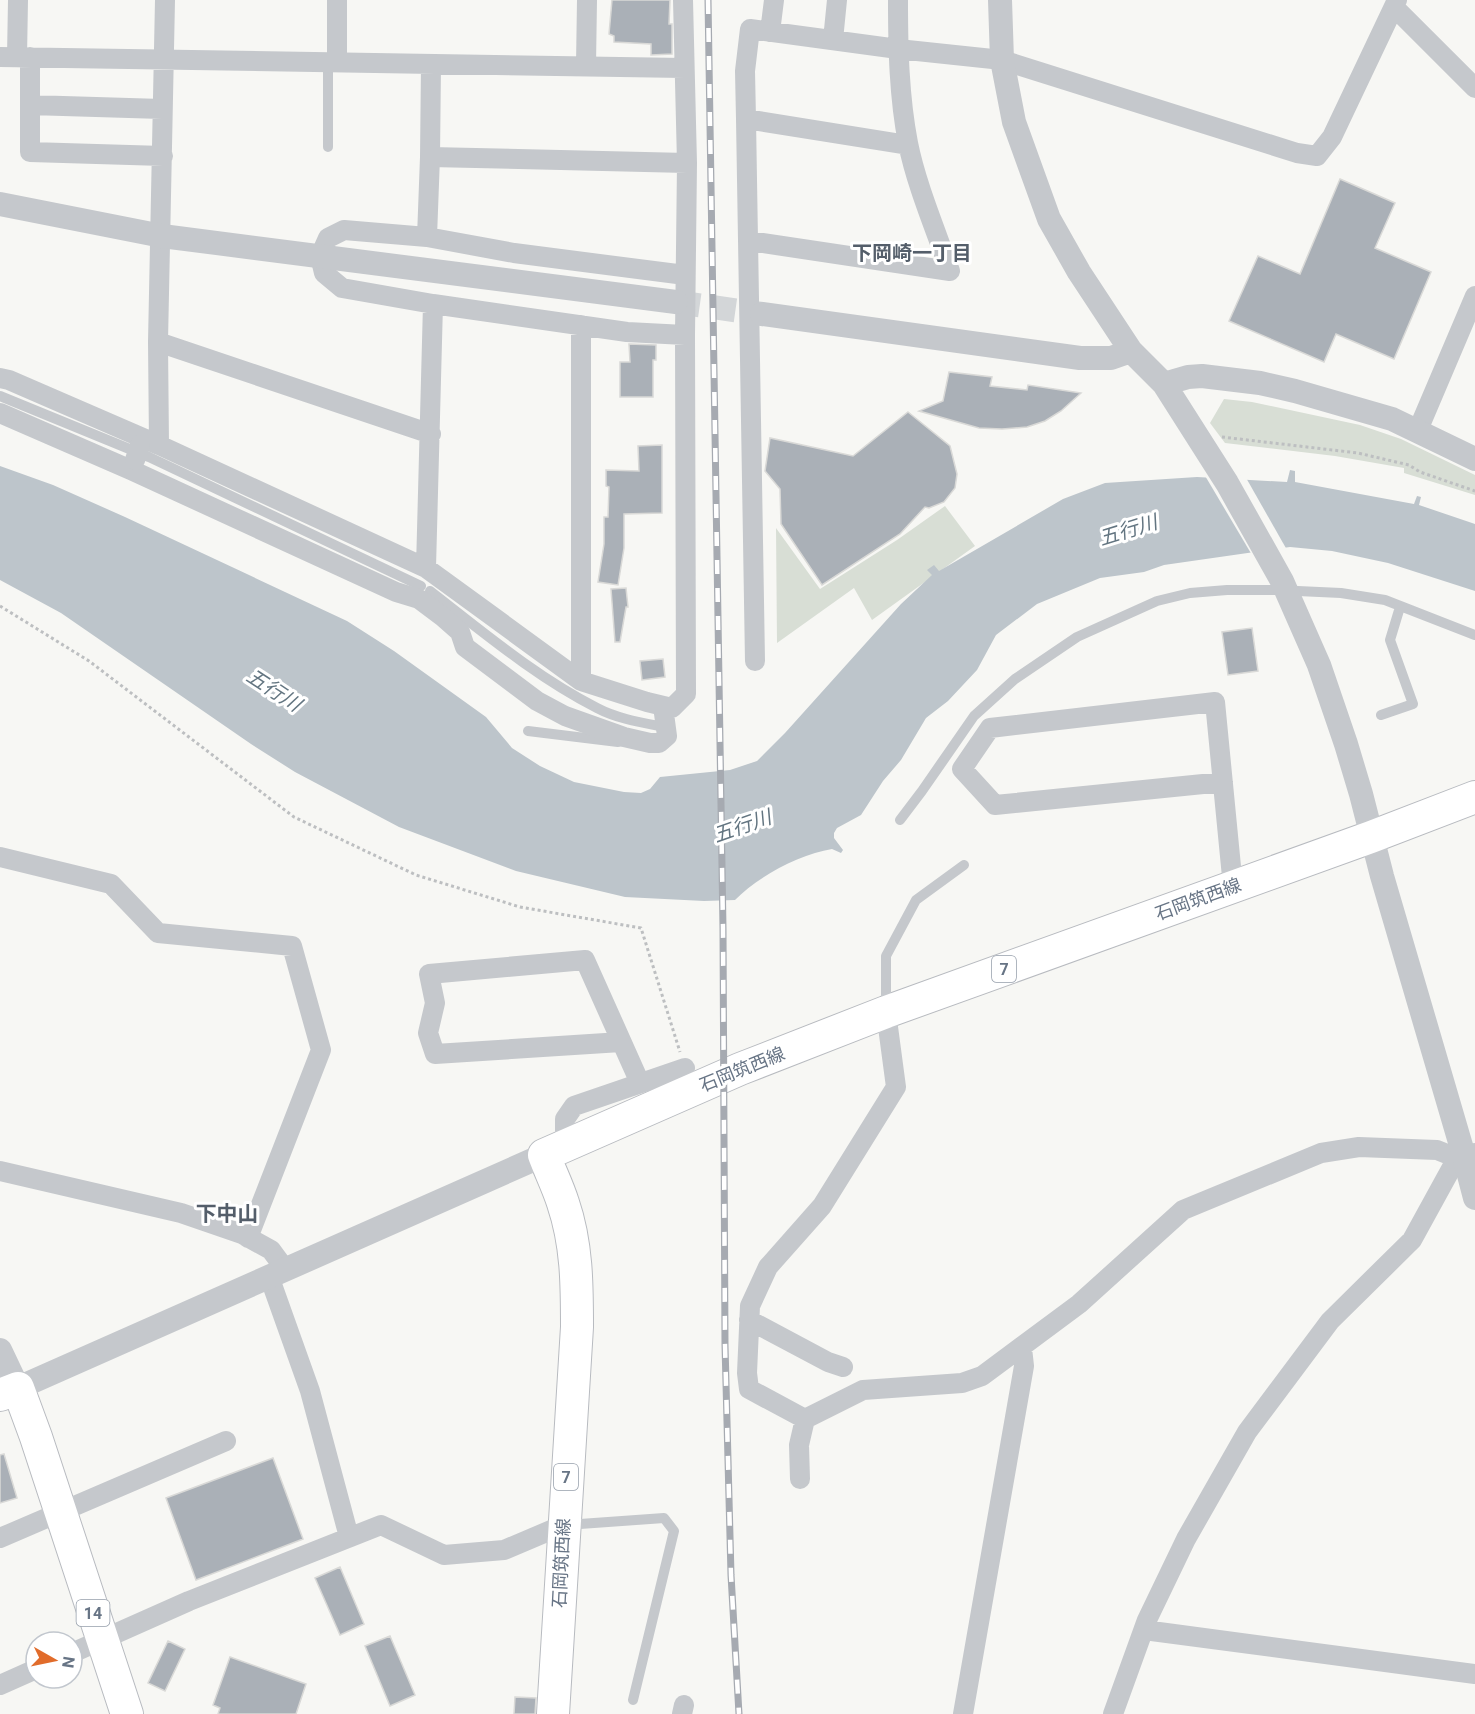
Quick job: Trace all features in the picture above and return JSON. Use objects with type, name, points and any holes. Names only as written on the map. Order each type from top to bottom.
[{"type":"main road","name":"石岡筑西線","points":[[553,1714],[578,1279],[573,1241],[563,1202],[554,1150],[740,1069],[886,1012],[1371,837],[1475,797]]},
{"type":"main road","name":"14","points":[[9,1392],[30,1419],[127,1714]]},
{"type":"street","points":[[18,0],[16,57],[30,105],[30,152],[163,156]]},
{"type":"street","points":[[142,452],[158,342],[162,236],[165,0]]},
{"type":"street","points":[[332,61],[337,0]]},
{"type":"street","points":[[586,65],[587,0]]},
{"type":"street","points":[[0,413],[142,452],[428,585],[581,681],[672,708],[686,694],[687,164],[683,0]]},
{"type":"street","points":[[770,32],[774,0]]},
{"type":"street","points":[[833,40],[837,0]]},
{"type":"street","points":[[749,241],[950,271],[908,145],[900,89],[898,0]]},
{"type":"street","points":[[1000,0],[1002,60],[1014,122],[1049,219],[1079,272],[1131,351],[1164,384],[1211,439],[1247,518],[1284,586],[1318,665],[1346,744],[1371,837],[1465,1155],[1475,1198]]},
{"type":"street","points":[[755,661],[745,71],[750,29],[1002,60],[1298,153],[1317,156],[1332,137],[1396,4],[1474,87]]},
{"type":"street","points":[[16,57],[684,68]]},
{"type":"street","points":[[427,237],[431,64]]},
{"type":"street","points":[[30,105],[162,109]]},
{"type":"street","points":[[746,119],[908,145]]},
{"type":"street","points":[[430,157],[687,164]]},
{"type":"street","points":[[0,204],[162,236],[676,302]]},
{"type":"street","points":[[685,275],[514,253],[427,237],[344,230],[328,238],[320,256],[324,273],[342,288],[627,332],[685,335]]},
{"type":"street","points":[[1418,430],[1475,296]]},
{"type":"street","points":[[434,304],[428,585],[443,616],[460,632],[465,647],[537,701],[565,716],[624,737],[643,742],[659,742],[667,735],[663,706]]},
{"type":"street","points":[[762,314],[1088,359],[1111,358],[1131,351]]},
{"type":"street","points":[[581,325],[581,681]]},
{"type":"street","points":[[158,342],[431,434]]},
{"type":"street","points":[[1164,384],[1188,377],[1202,376],[1260,383],[1392,419],[1475,459]]},
{"type":"street","points":[[0,378],[9,380],[396,592],[428,585]]},
{"type":"street","points":[[1222,782],[995,805],[962,769],[990,728],[1215,702],[1233,886]]},
{"type":"street","points":[[0,857],[111,884],[158,933],[292,946],[321,1050],[248,1238]]},
{"type":"street","points":[[621,1042],[435,1054],[428,1033],[435,1003],[429,974],[585,960],[640,1083]]},
{"type":"street","points":[[805,1419],[749,1389],[747,1373],[750,1306],[768,1267],[822,1206],[896,1087],[886,1012]]},
{"type":"street","points":[[0,1350],[9,1392],[554,1150],[565,1119],[574,1106],[685,1068]]},
{"type":"street","points":[[805,1419],[864,1390],[962,1383],[982,1376],[1079,1304],[1183,1210],[1322,1153],[1341,1148],[1359,1147],[1437,1150],[1465,1155]]},
{"type":"street","points":[[1113,1714],[1144,1630],[1186,1539],[1247,1432],[1330,1321],[1412,1240],[1465,1155]]},
{"type":"street","points":[[0,1171],[181,1213],[248,1238],[271,1250],[349,1537]]},
{"type":"street","points":[[749,1320],[828,1362],[843,1367]]},
{"type":"street","points":[[963,1714],[1024,1366],[1022,1348]]},
{"type":"street","points":[[800,1479],[799,1445],[805,1419]]},
{"type":"street","points":[[0,1538],[226,1441]]},
{"type":"street","points":[[84,1648],[189,1601],[381,1525],[444,1555],[504,1550],[563,1525]]},
{"type":"street","points":[[1144,1630],[1475,1674]]},
{"type":"street","points":[[0,1685],[24,1674]]},
{"type":"lane","points":[[328,147],[332,61]]},
{"type":"lane","points":[[0,396],[122,445],[428,585],[524,663],[574,695],[598,709],[625,719],[659,726]]},
{"type":"lane","points":[[900,819],[974,716],[1015,679],[1077,637],[1157,601],[1190,592],[1284,586],[1384,600],[1475,635]]},
{"type":"lane","points":[[1381,715],[1413,704],[1390,640],[1400,607]]},
{"type":"lane","points":[[528,731],[612,742],[643,742]]},
{"type":"lane","points":[[886,1012],[886,956],[916,900],[964,865]]},
{"type":"lane","points":[[563,1525],[664,1518],[674,1531],[633,1700]]},
{"type":"path","points":[[1211,439],[1358,453],[1409,465],[1420,472],[1475,491]]},
{"type":"path","points":[[0,606],[88,661],[294,817],[416,875],[520,907],[641,928],[685,1068]]},
{"type":"shaded area","points":[[1224,399],[1252,402],[1360,425],[1401,439],[1475,475],[1475,495],[1404,473],[1404,468],[1335,456],[1225,443],[1210,423]]},
{"type":"shaded area","points":[[945,506],[975,546],[872,620],[854,588],[777,643],[776,528],[820,589]]},
{"type":"water","name":"五行川","points":[[0,466],[53,485],[125,517],[347,621],[394,651],[486,717],[512,748],[540,766],[574,782],[624,792],[641,793],[650,789],[660,777],[730,770],[757,761],[901,604],[932,575],[927,570],[934,565],[939,571],[1063,499],[1105,483],[1197,477],[1287,482],[1290,470],[1295,471],[1295,482],[1414,504],[1417,496],[1421,497],[1419,505],[1475,524],[1475,591],[1388,563],[1332,551],[1290,547],[1164,565],[1144,572],[1100,578],[1037,604],[996,635],[977,670],[948,701],[926,718],[901,760],[883,781],[861,815],[837,828],[834,838],[843,850],[841,853],[832,849],[793,861],[755,883],[735,900],[704,901],[625,897],[516,871],[399,827],[295,772],[61,613],[0,580]]},
{"type":"pier","points":[[1204,474],[1245,476],[1287,550],[1252,555]]},
{"type":"building","points":[[612,0],[670,0],[669,24],[672,24],[672,54],[651,55],[651,44],[614,42],[614,36],[609,34]]},
{"type":"building","points":[[1340,179],[1395,203],[1375,248],[1431,272],[1394,359],[1336,334],[1324,362],[1229,321],[1258,256],[1300,274]]},
{"type":"building","points":[[629,344],[656,345],[656,360],[653,360],[653,397],[620,397],[620,362],[630,362]]},
{"type":"building","points":[[949,372],[992,377],[990,386],[1027,390],[1028,385],[1081,393],[1061,411],[1045,421],[1027,427],[979,428],[919,411],[943,401]]},
{"type":"building","points":[[908,412],[950,446],[957,474],[955,488],[944,502],[929,508],[925,507],[900,534],[822,585],[781,524],[780,489],[765,471],[770,438],[853,456]]},
{"type":"building","points":[[662,445],[662,513],[624,514],[624,548],[618,585],[598,582],[604,544],[604,517],[608,517],[609,487],[606,486],[606,470],[639,471],[638,446]]},
{"type":"building","points":[[626,588],[628,607],[626,607],[620,642],[615,642],[611,589]]},
{"type":"building","points":[[1252,628],[1258,671],[1228,675],[1222,632]]},
{"type":"building","points":[[663,659],[665,677],[642,680],[640,661]]},
{"type":"building","points":[[4,1454],[17,1498],[0,1503],[0,1455]]},
{"type":"building","points":[[273,1458],[303,1539],[196,1580],[166,1498]]},
{"type":"building","points":[[340,1567],[364,1624],[340,1635],[315,1578]]},
{"type":"building","points":[[390,1636],[415,1695],[390,1706],[365,1646]]},
{"type":"building","points":[[168,1641],[185,1649],[165,1691],[148,1683]]},
{"type":"building","points":[[230,1657],[306,1684],[296,1714],[218,1714],[220,1708],[213,1705]]},
{"type":"building","points":[[515,1697],[536,1698],[535,1714],[514,1714]]},
{"type":"tunnel","points":[[676,302],[762,314]]},
{"type":"railway","points":[[708,0],[723,928],[725,1345],[731,1575],[739,1714]]},
{"type":"district","name":"下岡崎一丁目","points":[[912,253]]},
{"type":"district","name":"下中山","points":[[227,1214]]}]
